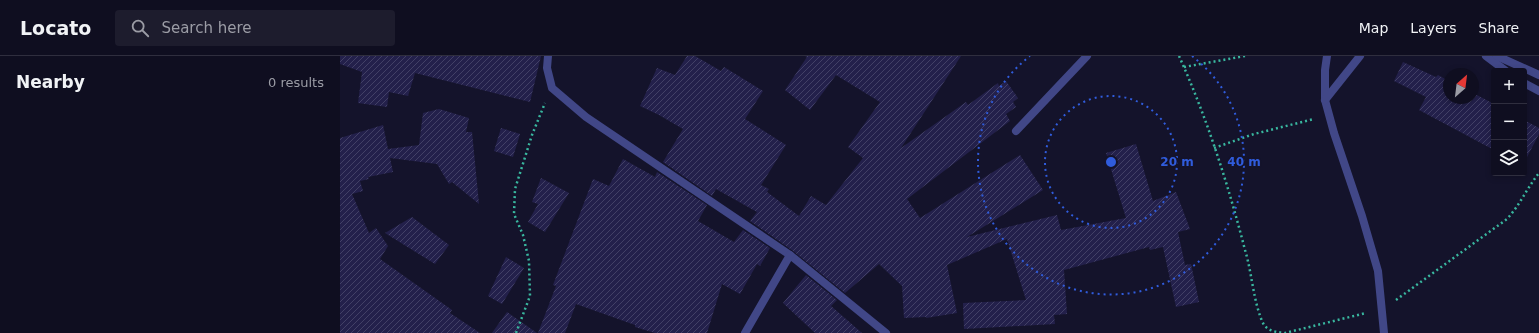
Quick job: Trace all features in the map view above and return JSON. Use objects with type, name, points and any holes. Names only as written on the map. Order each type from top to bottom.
[{"type":"street","points":[[548,56],[547,68],[552,88],[586,117],[790,255],[886,333]]},
{"type":"street","points":[[1016,131],[1087,56]]},
{"type":"street","points":[[1327,56],[1325,70],[1325,100],[1378,271],[1384,333]]},
{"type":"street","points":[[1325,100],[1360,56]]},
{"type":"street","points":[[1486,56],[1502,68]]},
{"type":"street","points":[[1496,56],[1539,75]]},
{"type":"street","points":[[1527,85],[1539,91]]},
{"type":"street","points":[[745,333],[790,255]]},
{"type":"path","points":[[1179,56],[1214,148],[1246,251],[1260,315],[1266,328],[1273,332],[1285,332],[1382,309],[1507,219],[1516,210],[1528,188],[1539,173]]},
{"type":"path","points":[[1184,67],[1245,56]]},
{"type":"path","points":[[516,333],[530,296],[529,261],[523,235],[514,214],[515,190],[532,135],[552,88]]},
{"type":"path","points":[[1214,148],[1261,132],[1329,115]]},
{"type":"building","points":[[340,56],[541,56],[530,102],[415,73],[408,96],[389,92],[387,107],[358,103],[362,72],[340,64]]},
{"type":"building","points":[[687,56],[695,56],[721,71],[724,67],[763,91],[745,119],[786,145],[761,185],[769,189],[767,192],[799,216],[811,196],[826,205],[863,158],[848,147],[880,102],[836,75],[810,110],[785,90],[807,57],[805,56],[961,56],[901,148],[966,102],[968,105],[998,83],[999,86],[1006,81],[1018,98],[1013,102],[1016,107],[1006,114],[1010,121],[907,199],[920,218],[1020,155],[1043,190],[967,237],[1057,215],[1061,230],[1126,218],[1106,153],[1136,144],[1153,201],[1176,192],[1190,229],[1178,232],[1185,265],[1191,264],[1199,302],[1176,307],[1163,247],[1150,250],[1149,247],[1064,270],[1067,314],[1054,315],[1055,324],[964,329],[963,303],[1026,300],[1007,239],[947,265],[957,313],[926,318],[904,318],[902,286],[879,264],[845,293],[793,251],[750,221],[757,212],[716,189],[712,196],[663,162],[683,129],[640,106],[657,68],[675,75]]},
{"type":"building","points":[[1403,62],[1436,77],[1438,75],[1443,78],[1443,104],[1479,104],[1479,96],[1491,102],[1491,148],[1419,110],[1426,97],[1394,81]]},
{"type":"building","points":[[439,109],[469,118],[466,132],[472,132],[479,204],[452,182],[449,184],[437,164],[390,158],[393,172],[368,177],[369,179],[360,181],[363,191],[352,194],[369,233],[376,228],[388,246],[380,259],[452,310],[450,313],[480,333],[340,333],[340,138],[383,125],[388,149],[419,145],[423,113]]},
{"type":"building","points":[[1527,122],[1539,128],[1539,134],[1527,157]]},
{"type":"building","points":[[501,128],[520,134],[513,157],[494,151]]},
{"type":"building","points":[[623,159],[655,177],[657,172],[707,205],[698,221],[734,242],[743,230],[770,248],[760,266],[757,264],[740,294],[722,284],[707,333],[655,333],[635,327],[635,325],[576,304],[565,333],[538,333],[556,286],[553,285],[593,179],[609,186]]},
{"type":"building","points":[[541,178],[569,193],[545,232],[528,222],[538,204],[532,202]]},
{"type":"building","points":[[412,217],[449,245],[435,264],[385,233]]},
{"type":"building","points":[[506,257],[524,268],[502,304],[488,296]]},
{"type":"building","points":[[806,275],[837,300],[831,306],[862,333],[815,333],[783,303]]},
{"type":"building","points":[[507,312],[537,333],[492,333]]}]
